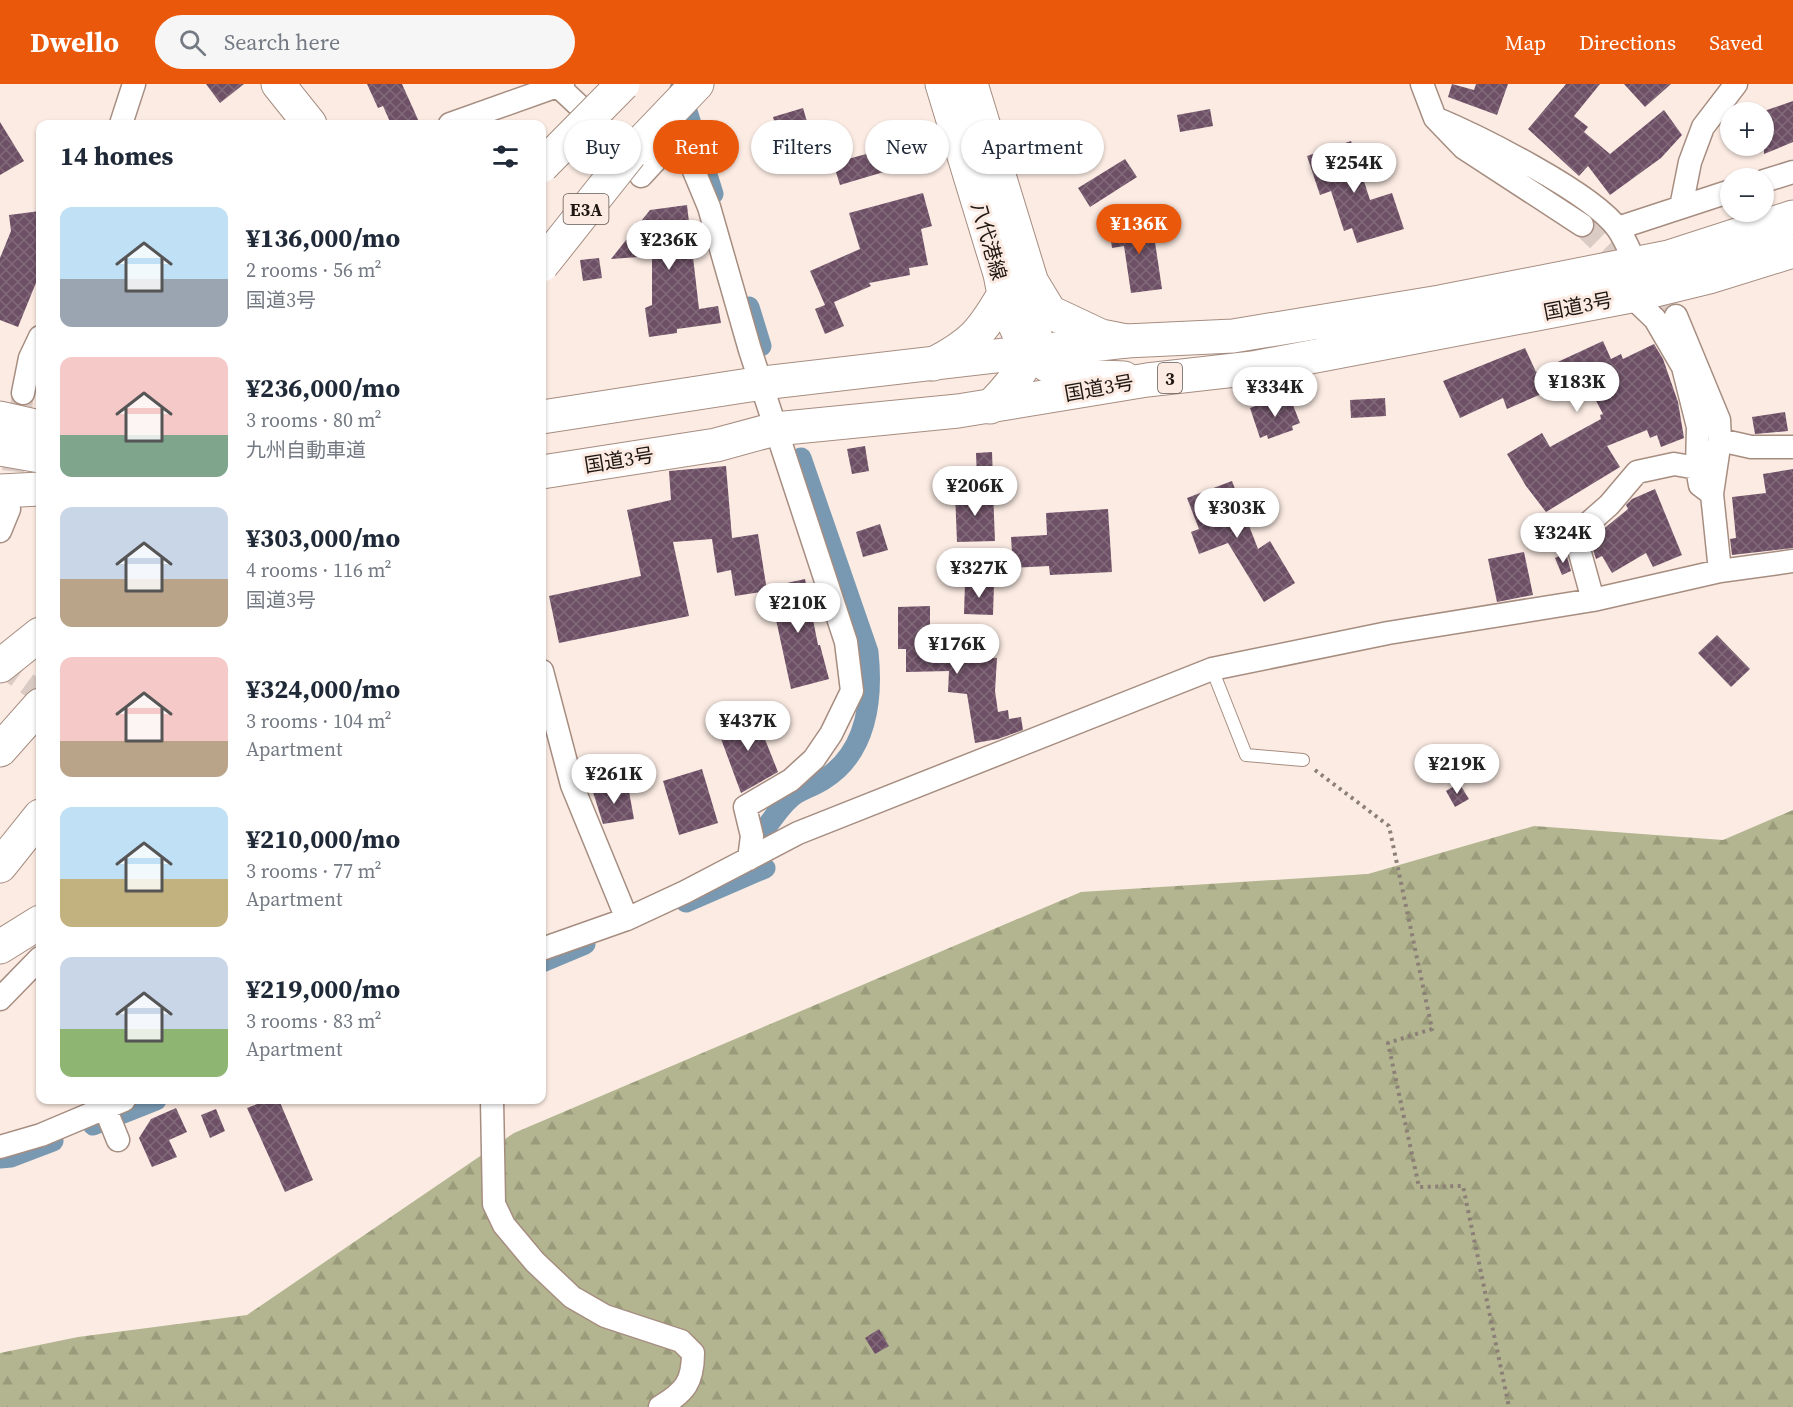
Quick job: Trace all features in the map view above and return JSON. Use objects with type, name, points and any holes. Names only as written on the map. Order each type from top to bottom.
[{"type":"main road","points":[[278,84],[307,120]]},
{"type":"main road","points":[[587,120],[623,84]]},
{"type":"main road","points":[[641,143],[697,84]]},
{"type":"main road","name":"八代港線","points":[[942,84],[1000,274],[1050,312],[1101,336],[1126,341]]},
{"type":"main road","name":"八代港線","points":[[971,84],[1018,288],[1037,311],[1032,352],[1022,371],[990,407]]},
{"type":"main road","points":[[546,157],[564,142]]},
{"type":"main road","points":[[546,162],[564,143]]},
{"type":"main road","points":[[546,242],[611,174]]},
{"type":"main road","name":"E3A","points":[[546,260],[614,174]]},
{"type":"main road","points":[[1643,261],[1688,239],[1793,204]]},
{"type":"main road","name":"国道3号","points":[[546,416],[762,383],[1126,341],[1233,336],[1440,302],[1669,257],[1793,217]]},
{"type":"main road","name":"国道3号","points":[[546,471],[716,445],[775,429],[990,407],[1147,380],[1253,368],[1631,296],[1709,277],[1793,251]]},
{"type":"main road","name":"八代港線","points":[[933,364],[963,349],[1018,288]]},
{"type":"main road","points":[[1032,352],[1055,369],[1086,375],[1147,380]]},
{"type":"main road","points":[[0,418],[36,425]]},
{"type":"main road","points":[[0,449],[36,455]]},
{"type":"main road","points":[[4,500],[36,490]]},
{"type":"main road","points":[[0,666],[36,637]]},
{"type":"main road","points":[[0,750],[36,710]]},
{"type":"main road","points":[[0,866],[36,821]]},
{"type":"main road","points":[[0,947],[36,924]]},
{"type":"street","points":[[122,120],[134,84]]},
{"type":"street","points":[[1422,84],[1435,118],[1464,148],[1582,225]]},
{"type":"street","points":[[1681,207],[1690,162],[1703,127],[1736,84]]},
{"type":"street","points":[[461,120],[561,85],[620,144],[641,176],[679,135],[709,207],[775,429],[846,642],[852,691],[831,734],[814,759],[791,780],[745,807],[752,836],[749,859]]},
{"type":"street","points":[[1435,118],[1465,131],[1584,198],[1618,228],[1643,261]]},
{"type":"street","points":[[1774,179],[1793,172]]},
{"type":"street","points":[[1618,228],[1720,195]]},
{"type":"street","points":[[1631,296],[1655,319],[1683,367],[1698,428],[1696,468],[1700,485],[1712,494]]},
{"type":"street","points":[[1676,316],[1719,420],[1720,440],[1712,494],[1720,571]]},
{"type":"street","points":[[22,393],[30,358],[36,345]]},
{"type":"street","points":[[1720,440],[1751,447],[1793,447]]},
{"type":"street","points":[[1593,600],[1575,536],[1609,505],[1637,472],[1674,464],[1696,468]]},
{"type":"street","points":[[0,531],[4,500]]},
{"type":"street","points":[[546,948],[627,919],[685,892],[798,833],[1212,669],[1388,633],[1593,600],[1720,571],[1793,561]]},
{"type":"street","points":[[546,686],[572,784],[627,919]]},
{"type":"street","points":[[0,999],[36,961]]},
{"type":"street","points":[[0,1147],[41,1135],[115,1104],[118,1140]]},
{"type":"street","points":[[492,1104],[494,1204],[504,1225],[535,1262],[572,1297],[605,1316],[681,1341],[693,1353],[693,1372],[686,1387],[660,1407]]},
{"type":"lane","points":[[1212,669],[1246,755],[1303,760]]},
{"type":"path","points":[[1303,760],[1389,826],[1432,1029],[1388,1043],[1419,1187],[1462,1186],[1509,1407]]},
{"type":"green space","points":[[1793,810],[1793,1407],[0,1407],[0,1353],[78,1337],[247,1315],[514,1133],[1081,892],[1368,874],[1534,826],[1723,840]]},
{"type":"building","points":[[206,84],[244,84],[220,103]]},
{"type":"building","points":[[367,84],[402,84],[418,120],[389,120],[383,106],[378,108]]},
{"type":"building","points":[[1452,84],[1474,90],[1476,84],[1508,84],[1497,115],[1448,97]]},
{"type":"building","points":[[1566,84],[1600,84],[1574,116],[1588,127],[1584,132],[1610,154],[1664,110],[1682,135],[1661,158],[1610,195],[1588,166],[1579,176],[1528,129]]},
{"type":"building","points":[[1624,84],[1671,84],[1645,107]]},
{"type":"building","points":[[1793,101],[1793,142],[1774,150],[1774,108]]},
{"type":"building","points":[[803,108],[807,120],[774,120],[773,117]]},
{"type":"building","points":[[1210,109],[1213,126],[1180,132],[1177,115]]},
{"type":"building","points":[[0,122],[24,161],[0,175]]},
{"type":"building","points":[[1351,141],[1370,200],[1392,193],[1404,229],[1357,243],[1352,228],[1344,231],[1331,191],[1320,195],[1307,156]]},
{"type":"building","points":[[865,154],[865,174],[877,174],[840,185],[836,174],[853,174],[853,158]]},
{"type":"building","points":[[1125,159],[1137,177],[1090,207],[1078,188]]},
{"type":"building","points":[[923,193],[932,226],[921,229],[928,265],[909,268],[910,275],[869,283],[871,286],[834,302],[844,326],[825,334],[815,309],[825,305],[810,271],[860,249],[849,213]]},
{"type":"building","points":[[687,205],[699,309],[718,306],[721,323],[677,329],[677,333],[649,337],[645,308],[652,305],[652,256],[611,259],[650,210]]},
{"type":"building","points":[[36,212],[36,283],[18,327],[0,320],[0,258],[11,231],[9,215]]},
{"type":"building","points":[[1152,222],[1162,289],[1131,293],[1124,246],[1112,248],[1109,228]]},
{"type":"building","points":[[599,258],[602,278],[583,281],[580,260]]},
{"type":"building","points":[[1603,341],[1611,359],[1621,354],[1623,359],[1654,344],[1663,359],[1678,402],[1684,438],[1661,447],[1657,435],[1650,438],[1647,430],[1607,446],[1620,467],[1546,512],[1526,486],[1507,454],[1542,433],[1550,447],[1601,419],[1600,415],[1603,414],[1583,376],[1507,409],[1503,398],[1460,418],[1443,381],[1525,348],[1536,372]]},
{"type":"building","points":[[1281,397],[1283,403],[1291,400],[1300,423],[1292,426],[1293,430],[1268,439],[1267,435],[1260,438],[1250,408]]},
{"type":"building","points":[[1385,398],[1386,416],[1351,418],[1350,400]]},
{"type":"building","points":[[1785,412],[1788,431],[1755,434],[1752,417]]},
{"type":"building","points":[[865,446],[869,471],[852,474],[847,449]]},
{"type":"building","points":[[992,452],[993,479],[977,479],[976,453]]},
{"type":"building","points":[[726,466],[732,538],[758,534],[767,591],[735,596],[731,570],[717,573],[712,539],[673,542],[689,616],[559,643],[549,596],[641,576],[627,510],[671,500],[669,471]]},
{"type":"building","points":[[1793,469],[1793,548],[1732,555],[1730,539],[1736,538],[1732,497],[1766,493],[1763,474]]},
{"type":"building","points":[[1232,481],[1258,549],[1270,541],[1295,583],[1264,602],[1228,543],[1199,554],[1191,532],[1199,529],[1187,498]]},
{"type":"building","points":[[1655,489],[1682,555],[1653,567],[1646,553],[1612,573],[1602,556],[1596,559],[1590,540],[1628,509],[1626,505],[1632,499]]},
{"type":"building","points":[[993,491],[995,541],[957,542],[955,493]]},
{"type":"building","points":[[1108,509],[1112,572],[1050,575],[1049,566],[1013,568],[1011,537],[1047,535],[1046,513]]},
{"type":"building","points":[[880,524],[888,550],[863,557],[856,532]]},
{"type":"building","points":[[1524,552],[1533,595],[1497,602],[1488,559]]},
{"type":"building","points":[[1566,553],[1571,571],[1562,575],[1555,558]]},
{"type":"building","points":[[805,579],[818,645],[820,645],[829,679],[791,689],[769,587]]},
{"type":"building","points":[[965,583],[994,584],[993,615],[964,614]]},
{"type":"building","points":[[930,606],[930,654],[997,658],[995,691],[998,712],[1008,710],[1009,719],[1021,717],[1023,730],[998,739],[975,743],[967,694],[948,692],[949,671],[906,672],[906,649],[898,649],[898,607]]},
{"type":"building","points":[[1717,635],[1750,669],[1731,687],[1698,653]]},
{"type":"building","points":[[755,714],[778,772],[741,793],[717,728]]},
{"type":"building","points":[[702,769],[718,823],[679,835],[663,781]]},
{"type":"building","points":[[1459,783],[1469,799],[1455,807],[1446,791]]},
{"type":"building","points":[[628,786],[634,819],[603,824],[593,792]]},
{"type":"building","points":[[257,1104],[281,1104],[313,1180],[285,1192],[247,1108]]},
{"type":"building","points":[[176,1108],[187,1132],[169,1140],[177,1157],[152,1167],[139,1138],[151,1119]]},
{"type":"building","points":[[216,1109],[225,1131],[210,1138],[201,1115]]},
{"type":"building","points":[[879,1329],[889,1346],[875,1354],[865,1338]]},
{"type":"waterway","points":[[680,89],[713,194]]},
{"type":"waterway","points":[[749,307],[761,346]]},
{"type":"waterway","points":[[761,834],[789,799],[838,769],[858,740],[868,706],[868,652],[801,458]]},
{"type":"waterway","points":[[686,902],[765,868]]},
{"type":"waterway","points":[[546,960],[585,944]]},
{"type":"waterway","points":[[93,1125],[146,1104]]},
{"type":"waterway","points":[[0,1158],[11,1157],[53,1141]]},
{"type":"tunnel","points":[[1582,225],[1676,316]]},
{"type":"tunnel","points":[[9,504],[23,393]]},
{"type":"tunnel","points":[[0,664],[36,690]]}]
